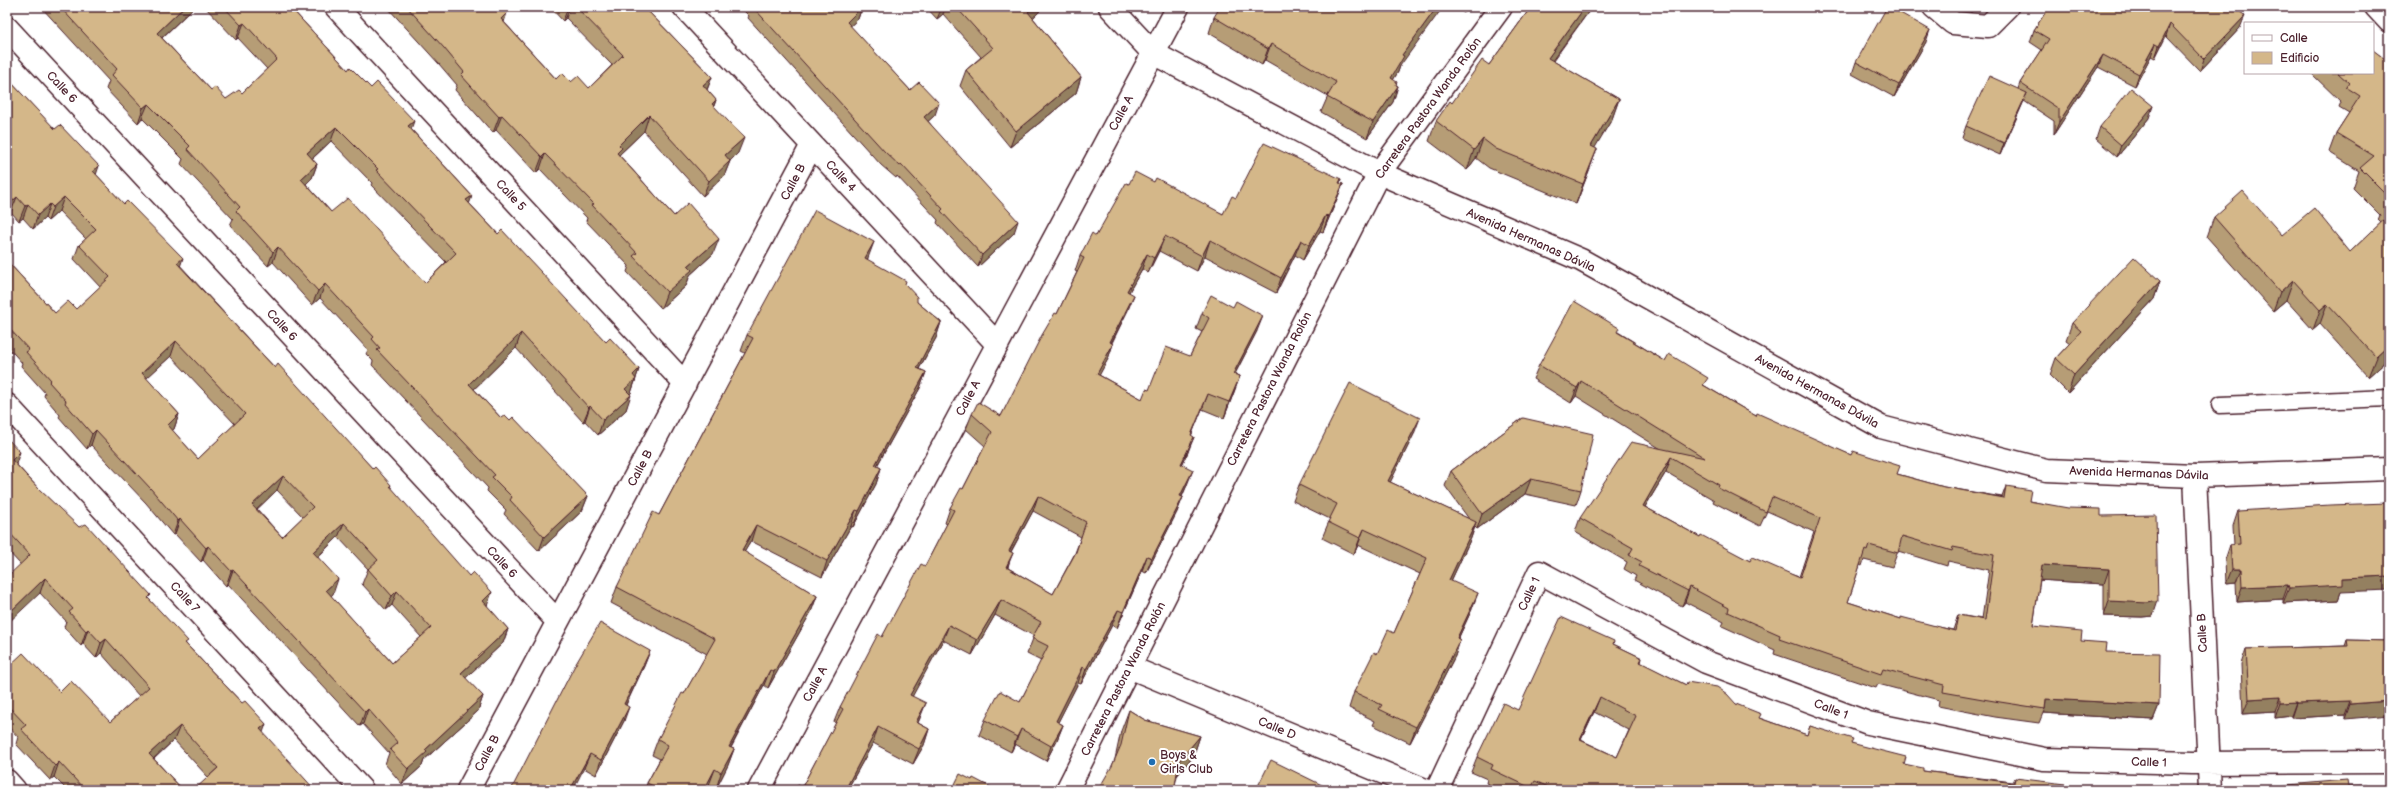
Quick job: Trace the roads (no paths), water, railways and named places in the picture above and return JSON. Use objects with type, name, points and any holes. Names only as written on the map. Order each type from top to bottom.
[{"type":"street","name":"Calle 5","points":[[336,7],[685,384]]},
{"type":"street","name":"Calle 4","points":[[684,7],[997,344]]},
{"type":"street","name":"Avenida Hermanas Dávila","points":[[1110,7],[1153,53],[1379,173],[1581,260],[1881,427],[2046,470],[2194,476],[2389,469]]},
{"type":"street","name":"Calle A","points":[[759,790],[1178,7]]},
{"type":"street","name":"Carretera Pastora Wanda Rolón","points":[[1067,790],[1379,173],[1501,7]]},
{"type":"street","points":[[1934,7],[1953,23],[1988,26],[2007,7]]},
{"type":"street","points":[[2376,7],[2389,21]]},
{"type":"street","name":"Calle 6","points":[[7,28],[557,622]]},
{"type":"street","name":"Calle B","points":[[468,790],[812,145]]},
{"type":"street","name":"Calle 7","points":[[7,405],[362,790]]},
{"type":"street","name":"Calle B","points":[[2194,476],[2210,790]]},
{"type":"street","name":"Calle 1","points":[[1437,790],[1539,572],[1706,662],[1868,723],[2044,759],[2208,763],[2389,762]]},
{"type":"street","name":"Calle D","points":[[1129,667],[1424,790]]},
{"type":"street","points":[[7,782],[15,790]]},
{"type":"lane","points":[[2220,405],[2389,398]]},
{"type":"place","name":"Boys & Girls Club","points":[[1152,762]]}]
